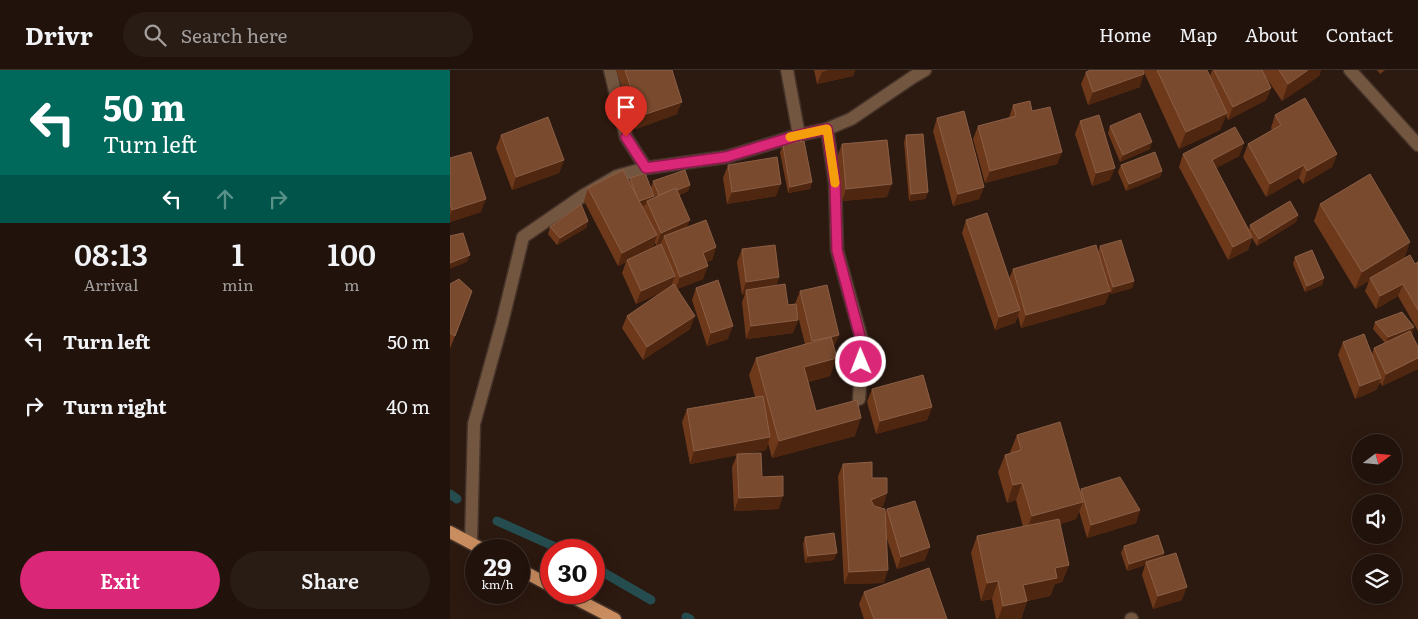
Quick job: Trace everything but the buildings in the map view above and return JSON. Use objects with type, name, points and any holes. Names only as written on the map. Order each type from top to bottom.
[{"type":"main road","points":[[450,532],[465,540]]},
{"type":"main road","points":[[587,604],[616,619]]},
{"type":"street","points":[[610,70],[626,137],[646,168]]},
{"type":"street","points":[[786,70],[799,135]]},
{"type":"street","points":[[471,539],[474,424],[522,237],[616,176],[646,168],[726,157],[799,135],[827,129],[850,119],[925,70]]},
{"type":"street","points":[[1350,70],[1418,145]]},
{"type":"street","points":[[827,129],[835,182],[837,250],[862,344],[859,399]]},
{"type":"waterway","points":[[450,494],[457,499]]},
{"type":"waterway","points":[[497,521],[540,540]]},
{"type":"waterway","points":[[605,573],[651,600]]},
{"type":"waterway","points":[[686,617],[690,619]]},
{"type":"slow traffic","points":[[790,137],[827,129],[835,183]]},
{"type":"route","points":[[626,137],[646,168],[726,157],[799,135],[827,129],[835,182],[837,250],[862,344],[861,362]]}]
